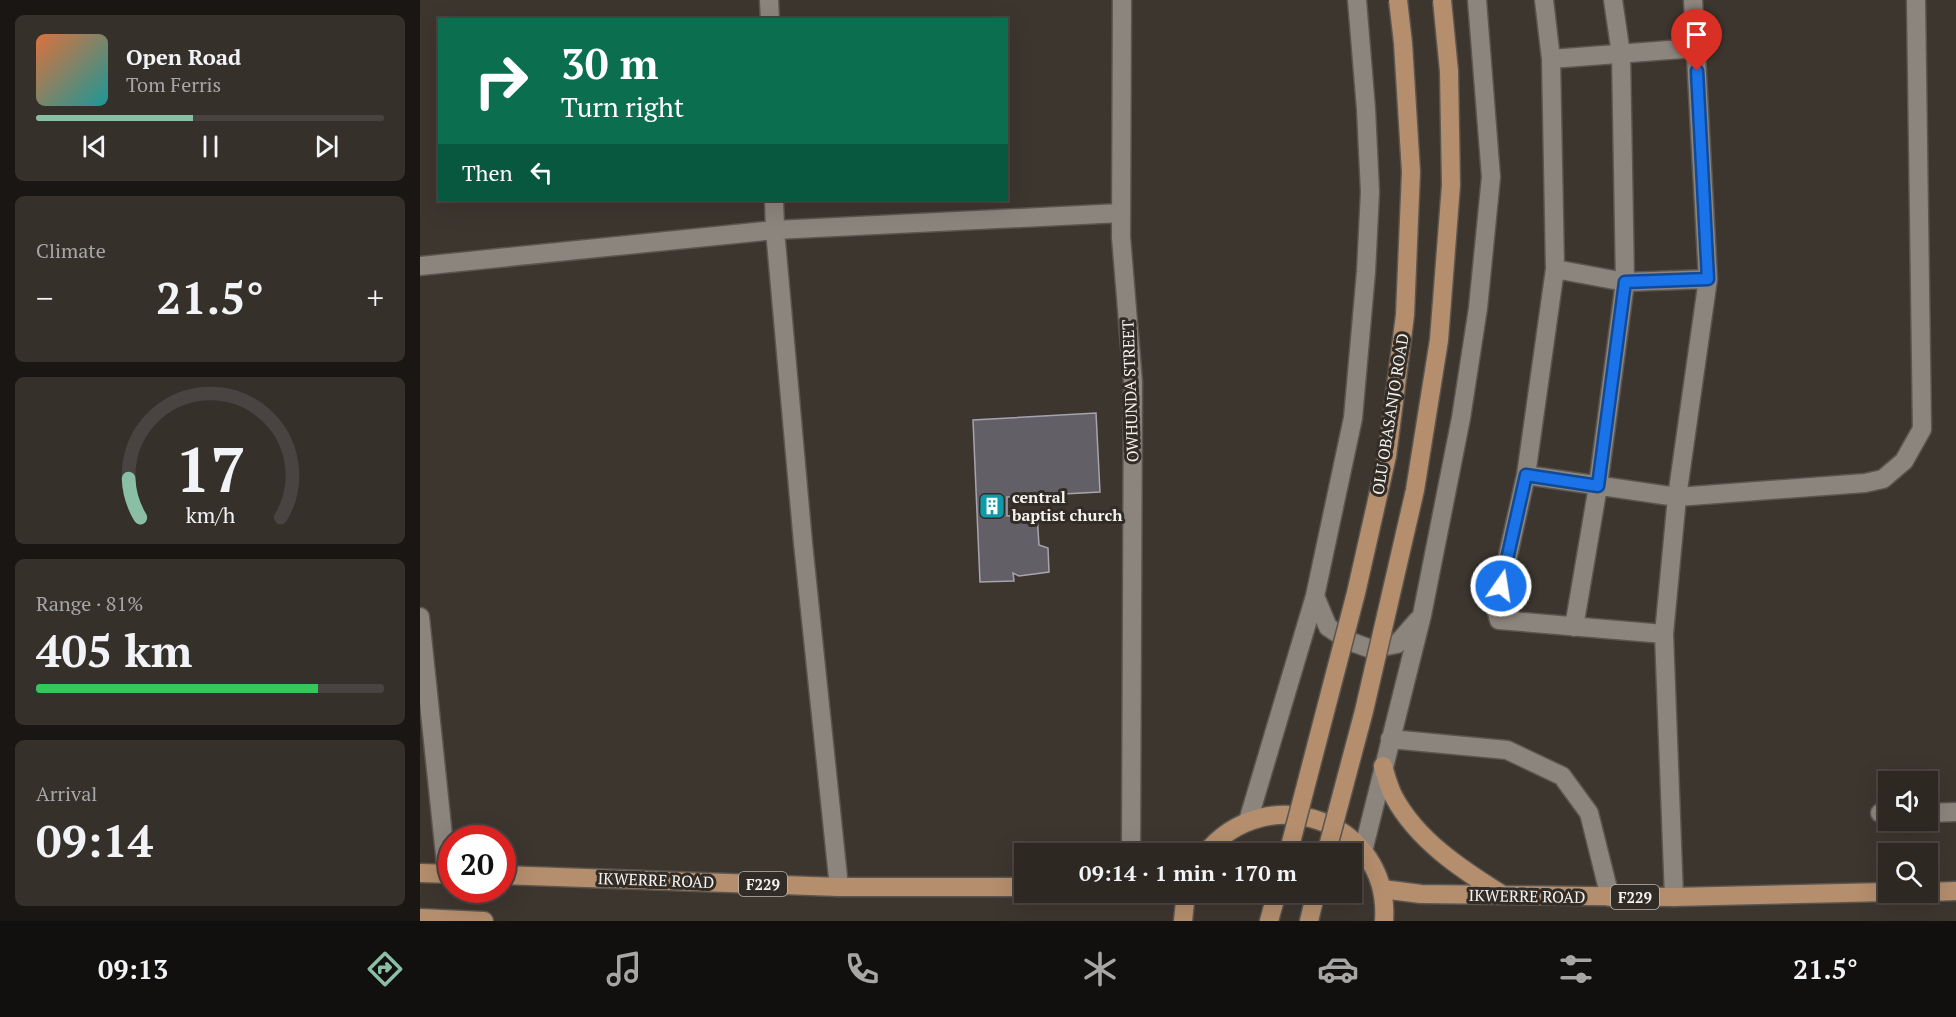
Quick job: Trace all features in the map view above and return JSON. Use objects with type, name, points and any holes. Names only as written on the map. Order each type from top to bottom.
[{"type":"main road","name":"OLU OBASANJO ROAD","points":[[1291,843],[1359,581],[1387,456],[1405,315],[1411,172],[1398,0]]},
{"type":"main road","points":[[1329,843],[1364,711],[1415,490],[1439,340],[1451,185],[1449,71],[1442,0]]},
{"type":"main road","points":[[1383,766],[1393,795],[1418,831],[1458,866],[1502,895]]},
{"type":"main road","points":[[1216,843],[1229,830],[1268,815],[1290,814],[1310,817],[1330,825],[1348,836],[1363,851],[1374,869],[1382,889],[1384,921]]},
{"type":"main road","points":[[420,873],[438,874]]},
{"type":"main road","name":"IKWERRE ROAD","points":[[516,875],[839,887],[1014,887]]},
{"type":"main road","name":"IKWERRE ROAD","points":[[1382,889],[1421,894],[1610,897],[1878,892]]},
{"type":"main road","points":[[1938,892],[1956,891]]},
{"type":"main road","points":[[1183,921],[1185,903]]},
{"type":"main road","points":[[1310,918],[1313,903]]},
{"type":"main road","points":[[420,918],[484,921]]},
{"type":"street","points":[[769,0],[770,18]]},
{"type":"street","name":"OWHUNDA STREET","points":[[1122,0],[1121,237],[1132,382],[1131,843]]},
{"type":"street","points":[[1248,821],[1315,596],[1353,418],[1366,272],[1370,192],[1357,0]]},
{"type":"street","points":[[1363,851],[1422,615],[1461,417],[1478,308],[1491,177],[1477,0]]},
{"type":"street","points":[[1544,0],[1551,59],[1555,269],[1526,475],[1496,609],[1499,620],[1664,634]]},
{"type":"street","points":[[1574,627],[1598,486],[1625,282],[1621,54],[1613,0]]},
{"type":"street","points":[[1674,897],[1664,634],[1677,497],[1708,279],[1694,0]]},
{"type":"street","points":[[1526,475],[1677,497],[1864,483],[1883,479],[1904,460],[1922,429],[1916,0]]},
{"type":"street","points":[[1551,59],[1696,48]]},
{"type":"street","points":[[774,201],[803,543],[839,887]]},
{"type":"street","points":[[420,266],[775,230],[1121,213]]},
{"type":"street","points":[[1555,269],[1625,282],[1708,279]]},
{"type":"street","points":[[1315,596],[1328,627],[1349,641],[1371,650],[1397,644],[1422,615]]},
{"type":"street","points":[[420,617],[443,825]]},
{"type":"street","points":[[1390,739],[1507,750],[1562,776],[1589,813],[1610,897]]},
{"type":"street","points":[[1938,813],[1956,812]]},
{"type":"building","name":"central baptist church","points":[[1096,413],[1100,492],[1007,497],[1007,516],[1037,514],[1039,545],[1048,548],[1049,572],[1019,576],[1013,573],[1014,581],[980,582],[973,420]]},
{"type":"place","name":"central baptist church","points":[[992,506]]},
{"type":"route","points":[[1501,586],[1526,475],[1598,486],[1625,282],[1708,279],[1697,71]]}]
